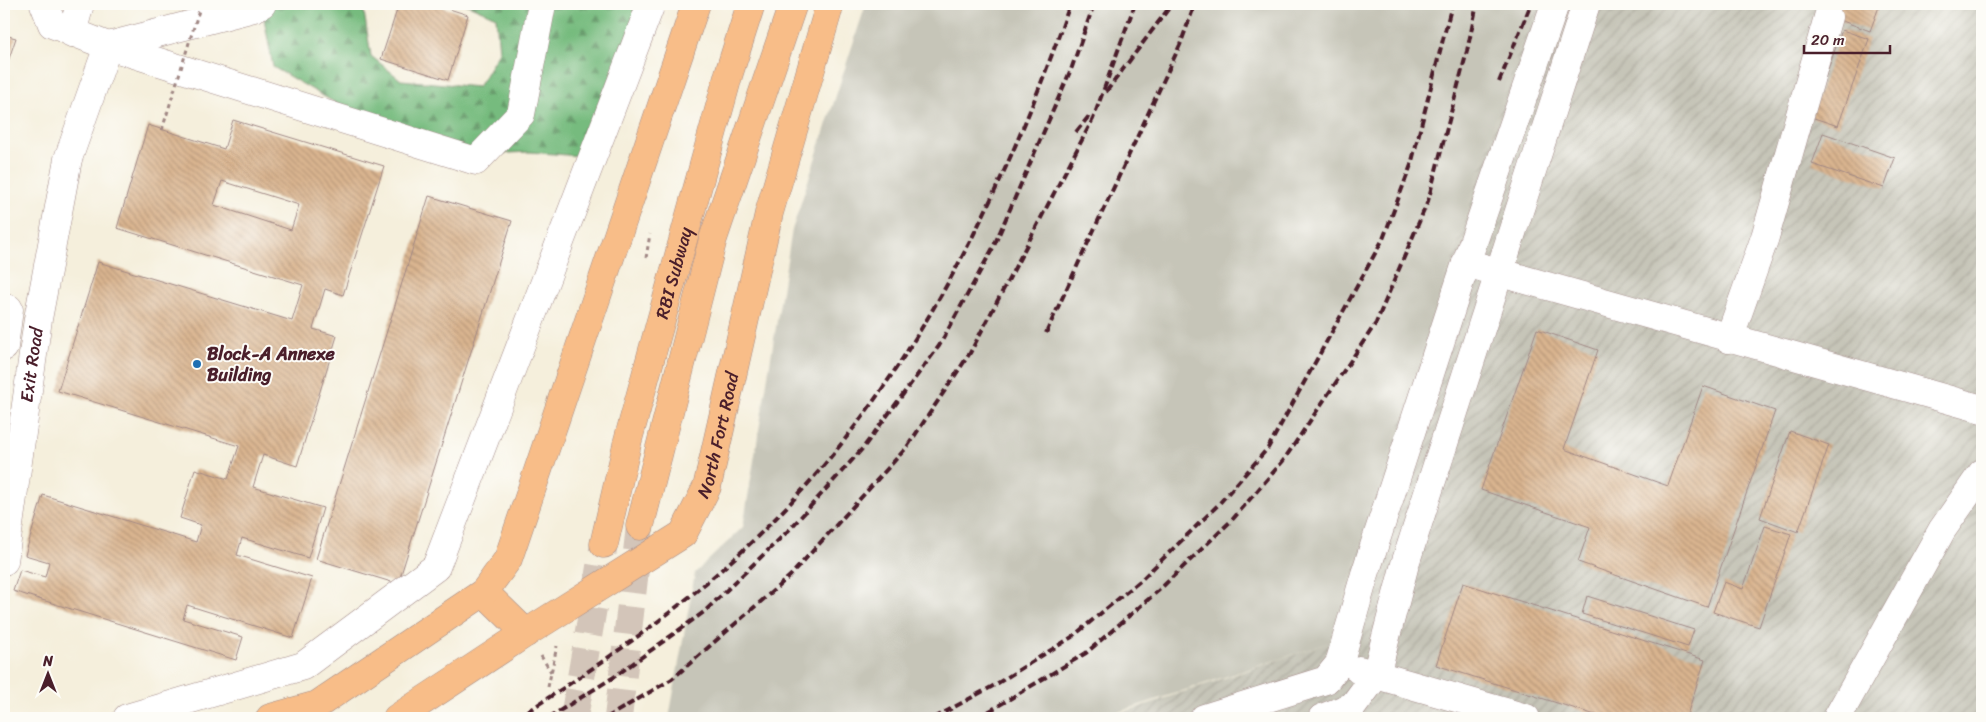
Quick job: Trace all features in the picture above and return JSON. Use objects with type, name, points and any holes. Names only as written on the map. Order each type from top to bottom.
[{"type":"main road","points":[[270,718],[317,704],[484,592],[508,559],[696,4]]},
{"type":"main road","name":"RBI Subway","points":[[604,544],[628,440],[729,73],[751,4]]},
{"type":"main road","name":"RBI Subway","points":[[640,526],[713,239],[793,4]]},
{"type":"main road","name":"North Fort Road","points":[[397,718],[526,633],[683,534],[707,488],[770,213],[830,4]]},
{"type":"main road","points":[[484,592],[526,633]]},
{"type":"street","points":[[44,4],[52,24],[72,33],[108,46],[476,161],[521,114],[542,4]]},
{"type":"street","points":[[72,33],[80,4]]},
{"type":"street","points":[[108,46],[254,8],[262,4]]},
{"type":"street","points":[[127,718],[303,666],[436,567],[650,4]]},
{"type":"street","points":[[1352,712],[1332,672],[1466,263],[1555,4]]},
{"type":"street","points":[[1322,718],[1352,712],[1376,675],[1405,564],[1586,4]]},
{"type":"street","points":[[1729,339],[1765,238],[1828,17]]},
{"type":"street","name":"Exit Road","points":[[4,561],[38,318],[68,159],[108,46]]},
{"type":"street","points":[[1466,263],[1729,339],[1982,409]]},
{"type":"street","points":[[4,347],[6,308],[38,318]]},
{"type":"street","points":[[1837,718],[1942,530],[1982,473]]},
{"type":"street","points":[[1204,718],[1332,672],[1376,675],[1526,718]]},
{"type":"path","points":[[162,130],[200,4]]},
{"type":"shaded area","points":[[866,4],[1533,4],[1331,642],[1101,718],[669,718],[695,573],[743,527],[792,230]]},
{"type":"shaded area","points":[[1533,4],[1982,4],[1982,718],[1106,718],[1331,642]]},
{"type":"green space","points":[[272,4],[358,4],[364,12],[371,56],[401,80],[478,87],[499,52],[496,17],[466,4],[641,4],[579,156],[530,152],[446,156],[383,135],[332,101],[273,67],[263,13]]},
{"type":"building","points":[[399,4],[434,4],[468,15],[448,80],[381,59]]},
{"type":"building","points":[[1839,4],[1880,4],[1870,31],[1834,18]]},
{"type":"building","points":[[1842,30],[1869,39],[1838,126],[1811,117]]},
{"type":"building","points":[[4,35],[16,38],[4,73]]},
{"type":"building","name":"Block-A Annexe Building","points":[[233,120],[384,166],[343,295],[325,289],[313,329],[337,336],[297,466],[263,455],[253,487],[323,508],[308,558],[242,538],[237,555],[312,578],[293,638],[187,605],[183,619],[243,637],[236,660],[13,591],[20,570],[45,577],[49,562],[25,555],[43,495],[196,542],[201,525],[180,518],[195,469],[228,479],[239,446],[58,391],[98,262],[292,321],[303,285],[117,228],[148,125],[224,149]],"holes":[[[222,181],[299,205],[291,230],[214,205]]]},
{"type":"building","points":[[1823,133],[1895,158],[1884,188],[1812,164]]},
{"type":"building","points":[[429,196],[512,221],[398,584],[316,559]]},
{"type":"building","points":[[1537,329],[1598,350],[1564,449],[1668,486],[1703,386],[1775,411],[1707,607],[1578,562],[1590,527],[1481,490]]},
{"type":"building","points":[[1790,431],[1829,445],[1798,532],[1760,518]]},
{"type":"building","points":[[1765,526],[1791,534],[1759,627],[1713,612],[1724,582],[1743,589]]},
{"type":"building","points":[[1463,583],[1705,660],[1686,718],[1605,718],[1436,665]]},
{"type":"building","points":[[1587,596],[1694,630],[1688,647],[1582,614]]},
{"type":"tunnel","points":[[618,718],[640,526]]},
{"type":"tunnel","points":[[574,718],[604,544]]},
{"type":"railway","points":[[517,718],[585,674],[715,576],[774,520],[824,465],[870,406],[912,344],[950,279],[985,212],[1045,74],[1070,4]]},
{"type":"railway","points":[[548,718],[614,677],[704,612],[789,530],[863,448],[939,346],[993,248],[1072,67],[1094,4]]},
{"type":"railway","points":[[606,718],[672,679],[790,576],[907,447],[970,353],[1093,119],[1135,4]]},
{"type":"railway","points":[[1106,92],[1172,4]]},
{"type":"railway","points":[[1046,333],[1180,45],[1195,4]]},
{"type":"railway","points":[[934,718],[993,686],[1072,637],[1140,581],[1218,505],[1268,448],[1383,239],[1411,165],[1452,4]]},
{"type":"railway","points":[[978,718],[1086,653],[1158,591],[1232,520],[1283,461],[1376,323],[1428,201],[1467,51],[1477,4]]},
{"type":"railway","points":[[1499,82],[1531,4]]},
{"type":"railway","points":[[1076,132],[1089,116]]},
{"type":"place","name":"Block-A Annexe Building","points":[[197,364]]}]
